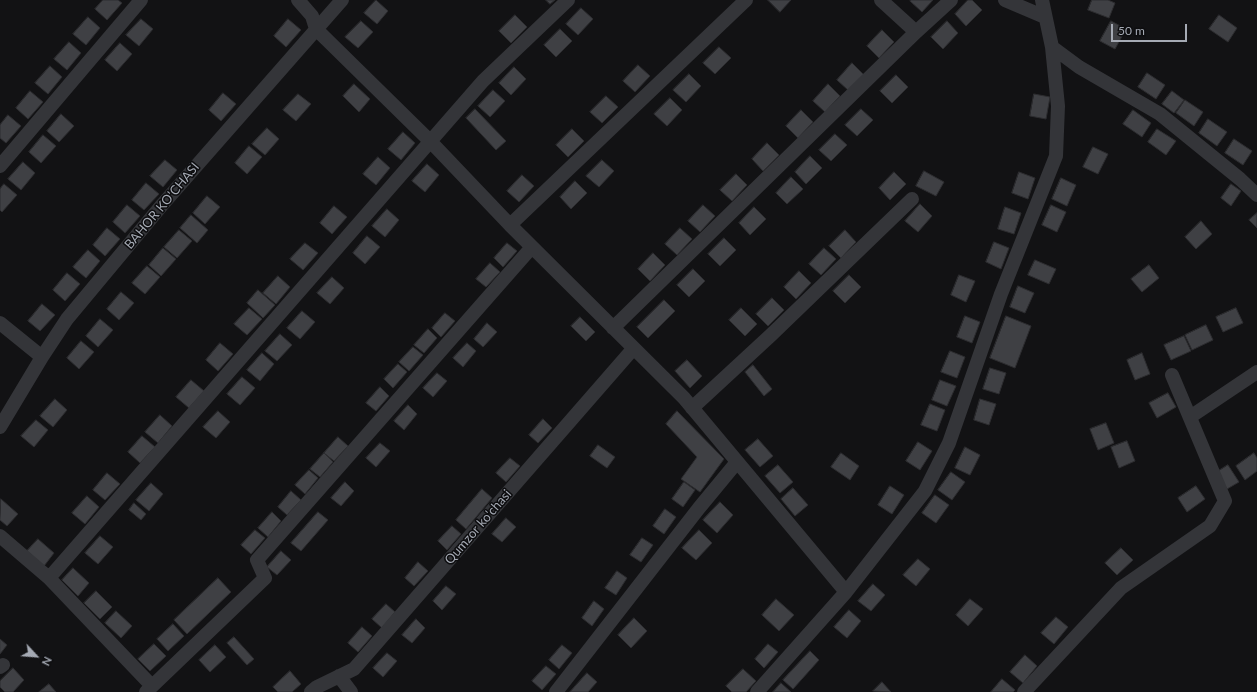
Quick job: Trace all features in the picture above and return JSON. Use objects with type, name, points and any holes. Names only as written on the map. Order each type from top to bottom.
[{"type":"street","points":[[0,166],[141,0]]},
{"type":"street","points":[[298,0],[312,16],[316,29],[430,141],[510,225],[633,349],[684,398],[846,592]]},
{"type":"street","name":"BAHOR KO'CHASI","points":[[0,427],[42,357],[67,319],[162,205],[342,0]]},
{"type":"street","points":[[49,578],[483,81],[568,0]]},
{"type":"street","points":[[510,225],[746,0]]},
{"type":"street","points":[[881,0],[916,32]]},
{"type":"street","points":[[613,328],[916,32],[951,0]]},
{"type":"street","points":[[1005,0],[1045,17]]},
{"type":"street","points":[[757,692],[846,592],[925,491],[949,443],[1001,294],[1056,156],[1058,106],[1052,47],[1042,0]]},
{"type":"street","points":[[1052,47],[1078,67],[1160,114],[1240,179],[1257,195]]},
{"type":"street","points":[[692,408],[771,335],[912,199]]},
{"type":"street","points":[[0,536],[49,578],[149,689],[265,578],[256,560],[532,247]]},
{"type":"street","points":[[0,323],[42,357]]},
{"type":"street","name":"Qumzor ko'chasi","points":[[311,692],[317,687],[354,669],[633,349]]},
{"type":"street","points":[[1190,417],[1257,372]]},
{"type":"street","points":[[1024,692],[1121,588],[1210,526],[1225,501],[1172,375]]},
{"type":"street","points":[[556,692],[694,514],[737,462]]},
{"type":"street","points":[[339,676],[351,692]]},
{"type":"building","points":[[103,0],[118,0],[122,3],[107,20],[95,9]]},
{"type":"building","points":[[376,0],[388,11],[377,24],[364,13]]},
{"type":"building","points":[[546,0],[555,0],[550,4]]},
{"type":"building","points":[[768,0],[791,0],[780,12]]},
{"type":"building","points":[[933,0],[922,12],[910,1]]},
{"type":"building","points":[[968,0],[972,0],[982,10],[966,26],[955,14]]},
{"type":"building","points":[[1092,0],[1108,0],[1115,3],[1109,18],[1088,10]]},
{"type":"building","points":[[581,8],[593,19],[578,35],[566,24]]},
{"type":"building","points":[[515,15],[527,27],[511,43],[499,31]]},
{"type":"building","points":[[1219,15],[1237,28],[1228,42],[1209,29]]},
{"type":"building","points":[[88,17],[100,28],[86,45],[73,34]]},
{"type":"building","points":[[141,19],[153,29],[139,46],[126,35]]},
{"type":"building","points":[[288,19],[301,30],[286,47],[274,36]]},
{"type":"building","points":[[361,21],[373,32],[358,48],[345,37]]},
{"type":"building","points":[[947,21],[958,33],[943,49],[931,37]]},
{"type":"building","points":[[1111,21],[1126,29],[1115,49],[1100,41]]},
{"type":"building","points":[[560,29],[572,41],[556,57],[544,45]]},
{"type":"building","points":[[882,30],[894,42],[879,58],[867,46]]},
{"type":"building","points":[[69,42],[81,53],[67,70],[54,59]]},
{"type":"building","points":[[120,43],[132,54],[117,71],[105,60]]},
{"type":"building","points":[[719,47],[731,58],[715,74],[703,63]]},
{"type":"building","points":[[852,63],[864,75],[849,91],[837,80]]},
{"type":"building","points":[[638,65],[650,76],[635,92],[623,81]]},
{"type":"building","points":[[50,66],[62,77],[48,94],[35,83]]},
{"type":"building","points":[[514,67],[526,79],[511,95],[499,83]]},
{"type":"building","points":[[1147,73],[1165,85],[1156,99],[1138,87]]},
{"type":"building","points":[[689,74],[701,86],[686,102],[673,90]]},
{"type":"building","points":[[896,75],[908,87],[892,103],[880,91]]},
{"type":"building","points":[[354,84],[370,99],[359,112],[343,96]]},
{"type":"building","points":[[828,84],[840,96],[825,112],[813,101]]},
{"type":"building","points":[[493,90],[505,101],[490,117],[478,106]]},
{"type":"building","points":[[30,91],[43,102],[28,119],[16,108]]},
{"type":"building","points":[[1172,91],[1184,100],[1174,113],[1162,104]]},
{"type":"building","points":[[223,93],[236,104],[221,121],[209,110]]},
{"type":"building","points":[[298,94],[311,104],[296,121],[283,110]]},
{"type":"building","points":[[1034,94],[1050,97],[1046,119],[1030,116]]},
{"type":"building","points":[[606,96],[618,107],[602,123],[590,112]]},
{"type":"building","points":[[670,98],[682,110],[667,126],[654,114]]},
{"type":"building","points":[[1185,100],[1203,112],[1194,126],[1176,113]]},
{"type":"building","points":[[475,109],[506,141],[496,150],[466,118]]},
{"type":"building","points":[[861,109],[873,120],[857,136],[845,125]]},
{"type":"building","points":[[801,110],[813,122],[798,138],[786,126]]},
{"type":"building","points":[[1133,110],[1151,123],[1142,137],[1123,124]]},
{"type":"building","points":[[61,114],[74,126],[59,142],[47,131]]},
{"type":"building","points":[[8,115],[21,126],[6,143],[0,138],[0,125]]},
{"type":"building","points":[[1208,119],[1227,132],[1217,146],[1199,133]]},
{"type":"building","points":[[267,128],[279,139],[265,155],[252,144]]},
{"type":"building","points":[[572,129],[584,141],[568,157],[556,145]]},
{"type":"building","points":[[1157,129],[1176,141],[1166,155],[1148,142]]},
{"type":"building","points":[[403,132],[415,143],[401,160],[388,149]]},
{"type":"building","points":[[835,134],[847,145],[831,161],[819,150]]},
{"type":"building","points":[[43,135],[56,146],[41,163],[29,152]]},
{"type":"building","points":[[1234,139],[1252,151],[1243,165],[1225,153]]},
{"type":"building","points":[[767,143],[779,155],[763,171],[752,159]]},
{"type":"building","points":[[249,146],[262,157],[247,174],[235,163]]},
{"type":"building","points":[[1093,147],[1108,154],[1098,174],[1083,167]]},
{"type":"building","points":[[810,156],[822,168],[806,184],[795,172]]},
{"type":"building","points":[[378,157],[390,168],[376,185],[363,174]]},
{"type":"building","points":[[165,160],[177,170],[163,187],[150,176]]},
{"type":"building","points":[[602,160],[614,171],[599,187],[586,176]]},
{"type":"building","points":[[23,162],[35,173],[21,190],[8,179]]},
{"type":"building","points":[[427,164],[439,175],[425,192],[412,181]]},
{"type":"building","points":[[924,171],[944,182],[936,196],[916,186]]},
{"type":"building","points":[[894,172],[906,184],[890,200],[879,188]]},
{"type":"building","points":[[1019,172],[1035,178],[1028,199],[1012,193]]},
{"type":"building","points":[[736,174],[747,185],[732,201],[720,190]]},
{"type":"building","points":[[522,175],[534,186],[519,202],[507,191]]},
{"type":"building","points":[[791,177],[803,189],[787,204],[776,193]]},
{"type":"building","points":[[1061,178],[1076,185],[1067,206],[1052,199]]},
{"type":"building","points":[[575,181],[587,193],[571,209],[560,197]]},
{"type":"building","points":[[146,183],[159,194],[144,210],[132,200]]},
{"type":"building","points":[[4,184],[17,195],[2,212],[0,210],[0,189]]},
{"type":"building","points":[[1231,184],[1241,191],[1231,206],[1221,198]]},
{"type":"building","points":[[207,196],[220,207],[205,224],[193,213]]},
{"type":"building","points":[[920,204],[932,216],[918,232],[905,221]]},
{"type":"building","points":[[127,205],[140,216],[125,233],[113,222]]},
{"type":"building","points":[[703,205],[715,216],[700,232],[688,221]]},
{"type":"building","points":[[1051,205],[1066,212],[1057,232],[1042,225]]},
{"type":"building","points":[[334,206],[347,217],[332,234],[320,223]]},
{"type":"building","points":[[754,207],[766,219],[750,235],[739,223]]},
{"type":"building","points":[[1005,207],[1021,213],[1014,234],[998,229]]},
{"type":"building","points":[[387,209],[399,220],[385,237],[372,226]]},
{"type":"building","points":[[1257,213],[1257,228],[1249,220]]},
{"type":"building","points":[[191,215],[208,230],[197,243],[180,228]]},
{"type":"building","points":[[1201,221],[1212,234],[1196,249],[1185,237]]},
{"type":"building","points":[[107,228],[120,239],[105,256],[93,245]]},
{"type":"building","points":[[680,228],[692,239],[677,255],[665,244]]},
{"type":"building","points":[[179,230],[192,241],[177,258],[164,247]]},
{"type":"building","points":[[845,230],[856,242],[841,258],[829,246]]},
{"type":"building","points":[[367,236],[380,247],[365,264],[353,253]]},
{"type":"building","points":[[724,238],[736,250],[720,266],[708,254]]},
{"type":"building","points":[[994,242],[1009,248],[1001,269],[986,262]]},
{"type":"building","points":[[305,243],[318,253],[303,270],[290,259]]},
{"type":"building","points":[[507,243],[517,251],[503,267],[494,258]]},
{"type":"building","points":[[163,248],[176,259],[161,276],[149,265]]},
{"type":"building","points":[[824,248],[836,259],[821,275],[809,264]]},
{"type":"building","points":[[88,250],[100,261],[86,278],[73,267]]},
{"type":"building","points":[[653,253],[665,265],[650,281],[638,269]]},
{"type":"building","points":[[1035,260],[1056,269],[1049,284],[1028,275]]},
{"type":"building","points":[[490,263],[500,272],[486,287],[476,279]]},
{"type":"building","points":[[1149,265],[1159,278],[1142,292],[1131,279]]},
{"type":"building","points":[[147,266],[160,277],[145,294],[132,283]]},
{"type":"building","points":[[693,269],[705,281],[689,297],[677,285]]},
{"type":"building","points":[[799,271],[811,283],[796,299],[784,287]]},
{"type":"building","points":[[67,273],[80,284],[65,301],[53,290]]},
{"type":"building","points":[[849,275],[861,287],[845,303],[833,291]]},
{"type":"building","points":[[959,275],[975,281],[966,302],[951,295]]},
{"type":"building","points":[[278,276],[290,287],[276,304],[263,293]]},
{"type":"building","points":[[332,277],[344,288],[330,304],[317,293]]},
{"type":"building","points":[[1018,286],[1034,293],[1025,313],[1010,307]]},
{"type":"building","points":[[258,290],[275,305],[263,318],[247,303]]},
{"type":"building","points":[[121,292],[134,303],[119,320],[107,309]]},
{"type":"building","points":[[772,298],[784,310],[768,326],[756,314]]},
{"type":"building","points":[[664,300],[675,311],[648,338],[637,327]]},
{"type":"building","points":[[42,304],[55,315],[40,331],[28,321]]},
{"type":"building","points":[[249,308],[262,319],[247,335],[234,324]]},
{"type":"building","points":[[741,308],[757,324],[745,336],[729,320]]},
{"type":"building","points":[[1236,308],[1243,323],[1223,332],[1216,317]]},
{"type":"building","points":[[302,311],[315,322],[300,339],[287,328]]},
{"type":"building","points":[[445,313],[455,321],[441,337],[432,328]]},
{"type":"building","points":[[965,316],[980,322],[972,343],[957,337]]},
{"type":"building","points":[[1006,316],[1031,326],[1015,368],[990,358]]},
{"type":"building","points":[[580,317],[595,332],[586,341],[571,326]]},
{"type":"building","points":[[100,319],[113,330],[98,347],[86,336]]},
{"type":"building","points":[[487,323],[497,332],[483,347],[474,339]]},
{"type":"building","points":[[1206,325],[1213,340],[1192,350],[1185,335]]},
{"type":"building","points":[[428,329],[437,338],[424,353],[414,345]]},
{"type":"building","points":[[280,334],[292,345],[277,361],[265,351]]},
{"type":"building","points":[[1184,336],[1191,351],[1171,360],[1164,345]]},
{"type":"building","points":[[81,341],[94,352],[79,369],[67,358]]},
{"type":"building","points":[[220,343],[233,354],[218,371],[206,360]]},
{"type":"building","points":[[467,343],[476,351],[463,367],[453,358]]},
{"type":"building","points":[[413,347],[423,355],[409,371],[399,362]]},
{"type":"building","points":[[950,351],[965,357],[957,378],[941,372]]},
{"type":"building","points":[[262,353],[274,364],[260,381],[247,370]]},
{"type":"building","points":[[1142,353],[1150,374],[1135,380],[1127,360]]},
{"type":"building","points":[[687,360],[702,376],[690,388],[675,371]]},
{"type":"building","points":[[398,364],[407,372],[393,388],[384,379]]},
{"type":"building","points":[[753,365],[772,389],[764,396],[745,372]]},
{"type":"building","points":[[990,368],[1006,373],[999,394],[983,389]]},
{"type":"building","points":[[437,373],[447,381],[433,397],[423,388]]},
{"type":"building","points":[[242,377],[255,388],[240,405],[227,394]]},
{"type":"building","points":[[191,380],[204,391],[189,408],[176,397]]},
{"type":"building","points":[[940,380],[956,386],[947,406],[932,400]]},
{"type":"building","points":[[380,387],[389,396],[376,411],[366,403]]},
{"type":"building","points":[[1168,393],[1176,407],[1157,418],[1149,403]]},
{"type":"building","points":[[55,399],[67,410],[53,427],[40,416]]},
{"type":"building","points":[[980,399],[996,404],[989,425],[974,420]]},
{"type":"building","points":[[930,404],[945,410],[937,431],[921,425]]},
{"type":"building","points":[[408,405],[417,414],[404,430],[394,421]]},
{"type":"building","points":[[218,411],[230,422],[216,438],[203,427]]},
{"type":"building","points":[[677,411],[724,459],[700,492],[681,479],[697,457],[666,424]]},
{"type":"building","points":[[160,415],[172,426],[158,443],[145,432]]},
{"type":"building","points":[[543,419],[552,428],[538,443],[529,435]]},
{"type":"building","points":[[36,420],[48,430],[34,447],[21,436]]},
{"type":"building","points":[[1106,423],[1114,443],[1098,450],[1090,429]]},
{"type":"building","points":[[142,436],[155,447],[140,463],[128,452]]},
{"type":"building","points":[[338,437],[348,446],[334,461],[324,453]]},
{"type":"building","points":[[758,439],[773,456],[760,467],[745,450]]},
{"type":"building","points":[[1127,441],[1135,461],[1119,468],[1111,447]]},
{"type":"building","points":[[918,442],[932,451],[920,470],[906,461]]},
{"type":"building","points":[[380,443],[390,451],[376,467],[366,458]]},
{"type":"building","points":[[598,445],[615,457],[607,468],[590,456]]},
{"type":"building","points":[[965,447],[980,455],[970,475],[955,468]]},
{"type":"building","points":[[324,453],[333,462],[320,477],[310,469]]},
{"type":"building","points":[[841,453],[859,466],[850,480],[831,467]]},
{"type":"building","points":[[1254,453],[1257,458],[1257,471],[1245,480],[1236,466]]},
{"type":"building","points":[[510,458],[520,466],[506,482],[496,473]]},
{"type":"building","points":[[778,465],[793,482],[780,493],[765,476]]},
{"type":"building","points":[[1228,465],[1239,482],[1227,489],[1217,472]]},
{"type":"building","points":[[309,470],[318,478],[305,494],[295,485]]},
{"type":"building","points":[[951,472],[965,482],[952,500],[938,490]]},
{"type":"building","points":[[107,473],[120,484],[105,500],[93,490]]},
{"type":"building","points":[[345,482],[354,491],[341,506],[331,498]]},
{"type":"building","points":[[684,482],[695,490],[683,507],[672,499]]},
{"type":"building","points":[[151,483],[163,494],[149,511],[136,500]]},
{"type":"building","points":[[890,486],[904,495],[892,514],[878,505]]},
{"type":"building","points":[[1196,486],[1205,499],[1187,512],[1178,498]]},
{"type":"building","points":[[793,488],[808,505],[795,516],[781,499]]},
{"type":"building","points":[[482,489],[492,498],[466,529],[456,520]]},
{"type":"building","points":[[291,491],[301,500],[287,515],[278,507]]},
{"type":"building","points":[[935,495],[949,505],[936,523],[922,513]]},
{"type":"building","points":[[87,496],[99,507],[85,524],[72,513]]},
{"type":"building","points":[[1,499],[18,514],[7,526],[0,520]]},
{"type":"building","points":[[720,502],[733,515],[717,533],[703,520]]},
{"type":"building","points":[[134,503],[146,514],[141,520],[129,510]]},
{"type":"building","points":[[665,509],[676,517],[664,534],[653,526]]},
{"type":"building","points":[[272,512],[281,521],[268,537],[258,528]]},
{"type":"building","points":[[318,512],[328,520],[301,551],[291,543]]},
{"type":"building","points":[[506,518],[516,527],[502,542],[492,534]]},
{"type":"building","points":[[452,526],[461,534],[447,550],[438,541]]},
{"type":"building","points":[[255,530],[265,538],[251,554],[241,545]]},
{"type":"building","points":[[699,530],[712,543],[696,560],[682,548]]},
{"type":"building","points":[[100,536],[113,547],[98,564],[85,553]]},
{"type":"building","points":[[642,538],[653,545],[641,562],[630,555]]},
{"type":"building","points":[[38,539],[54,553],[44,566],[27,551]]},
{"type":"building","points":[[1121,548],[1133,560],[1117,575],[1105,563]]},
{"type":"building","points":[[281,551],[291,560],[277,575],[267,567]]},
{"type":"building","points":[[918,559],[930,569],[916,586],[903,575]]},
{"type":"building","points":[[418,562],[428,571],[414,586],[405,578]]},
{"type":"building","points":[[73,568],[89,583],[78,596],[62,580]]},
{"type":"building","points":[[617,571],[627,578],[616,595],[605,588]]},
{"type":"building","points":[[218,578],[231,592],[187,634],[174,620]]},
{"type":"building","points":[[873,584],[885,595],[871,611],[858,601]]},
{"type":"building","points":[[446,586],[456,594],[442,610],[433,601]]},
{"type":"building","points":[[96,591],[112,607],[100,619],[84,603]]},
{"type":"building","points":[[776,599],[794,615],[779,631],[762,615]]},
{"type":"building","points":[[970,599],[983,609],[968,626],[956,615]]},
{"type":"building","points":[[594,601],[604,609],[592,626],[582,618]]},
{"type":"building","points":[[386,604],[395,612],[382,628],[372,619]]},
{"type":"building","points":[[849,610],[861,621],[847,638],[834,627]]},
{"type":"building","points":[[116,611],[132,626],[121,638],[105,623]]},
{"type":"building","points":[[1056,617],[1068,627],[1054,644],[1041,633]]},
{"type":"building","points":[[634,618],[647,631],[631,648],[618,635]]},
{"type":"building","points":[[416,619],[425,628],[412,643],[402,635]]},
{"type":"building","points":[[173,624],[184,636],[168,651],[157,639]]},
{"type":"building","points":[[362,627],[372,636],[358,652],[348,643]]},
{"type":"building","points":[[234,637],[254,659],[247,665],[227,643]]},
{"type":"building","points":[[0,639],[7,645],[0,654]]},
{"type":"building","points":[[154,644],[166,656],[150,671],[138,659]]},
{"type":"building","points":[[768,644],[778,652],[764,668],[755,659]]},
{"type":"building","points":[[215,645],[226,657],[210,672],[199,660]]},
{"type":"building","points":[[562,645],[572,653],[559,669],[549,660]]},
{"type":"building","points":[[810,651],[819,660],[793,689],[783,680]]},
{"type":"building","points":[[387,653],[397,661],[383,677],[373,668]]},
{"type":"building","points":[[1025,655],[1037,666],[1023,683],[1010,672]]},
{"type":"building","points":[[546,666],[556,674],[542,690],[532,681]]},
{"type":"building","points":[[13,668],[24,680],[13,692],[5,692],[0,687],[0,681]]},
{"type":"building","points":[[743,669],[756,681],[746,692],[732,692],[726,686]]},
{"type":"building","points":[[290,671],[301,684],[292,692],[278,692],[273,687]]},
{"type":"building","points":[[587,673],[597,682],[588,692],[570,692]]},
{"type":"building","points":[[1002,679],[1015,690],[1013,692],[991,692]]},
{"type":"building","points":[[882,682],[891,692],[873,691]]},
{"type":"building","points":[[781,683],[791,692],[773,692]]},
{"type":"building","points":[[49,684],[56,692],[39,692]]}]
